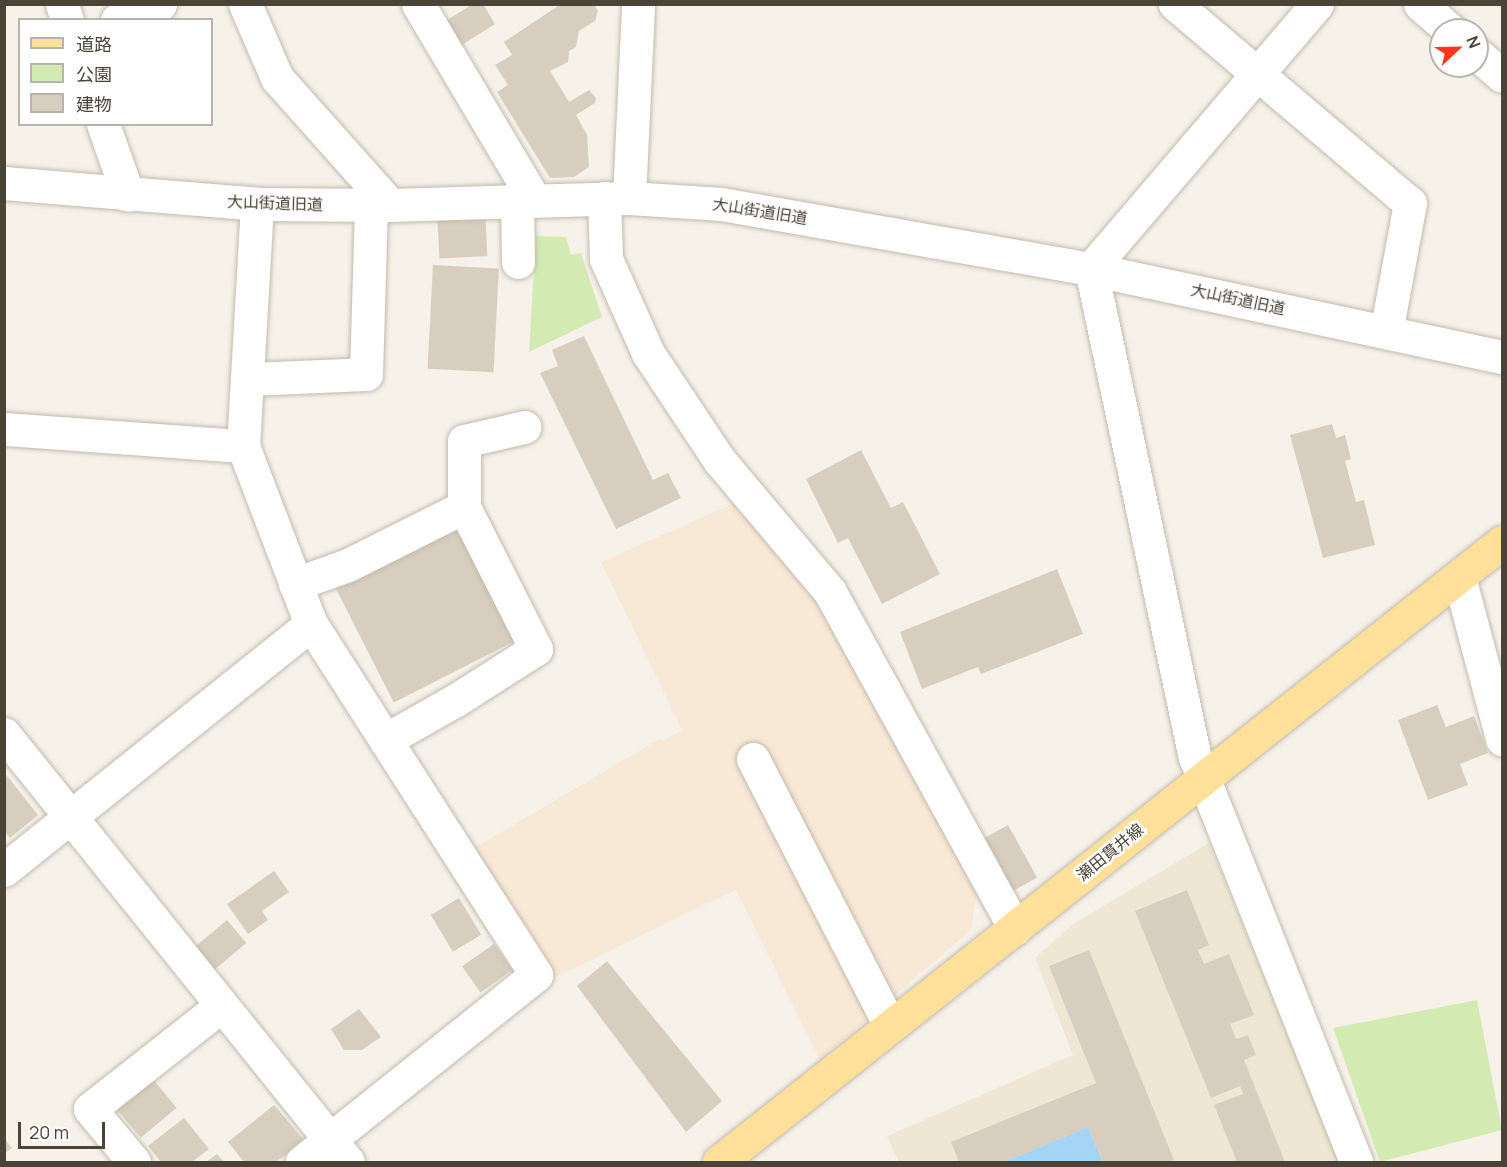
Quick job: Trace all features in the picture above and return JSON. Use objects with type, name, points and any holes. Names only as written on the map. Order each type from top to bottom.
[{"type":"main road","name":"瀬田貫井線","points":[[718,1162],[1503,542]]},
{"type":"street","points":[[122,18],[160,4]]},
{"type":"street","points":[[245,4],[278,78],[380,205],[366,374],[248,379]]},
{"type":"street","points":[[418,4],[526,201],[518,262]]},
{"type":"street","points":[[638,4],[616,198],[606,259],[648,353],[719,460],[830,592],[1015,928]]},
{"type":"street","points":[[1175,4],[1410,203],[1386,332]]},
{"type":"street","points":[[1317,4],[1091,269],[1192,746],[1202,778],[1356,1162]]},
{"type":"street","points":[[1420,4],[1436,18]]},
{"type":"street","points":[[1489,64],[1503,76]]},
{"type":"street","points":[[104,126],[129,195]]},
{"type":"street","name":"大山街道旧道","points":[[4,183],[257,204],[380,205],[616,198],[722,204],[1091,269],[1503,357]]},
{"type":"street","points":[[257,204],[243,446],[311,624],[536,975],[339,1152],[302,1162]]},
{"type":"street","points":[[385,740],[456,700],[536,649],[464,507],[464,441],[524,427]]},
{"type":"street","points":[[4,429],[243,446]]},
{"type":"street","points":[[295,584],[348,565],[464,507]]},
{"type":"street","points":[[1459,577],[1493,665],[1503,739]]},
{"type":"street","points":[[4,870],[311,624]]},
{"type":"street","points":[[4,734],[339,1152]]},
{"type":"street","points":[[753,759],[890,1026]]},
{"type":"street","points":[[134,1162],[90,1109],[222,1006]]},
{"type":"shaded area","points":[[737,502],[811,590],[977,891],[971,930],[820,1060],[736,890],[555,977],[471,850],[661,738],[663,741],[682,730],[601,562]]},
{"type":"shaded area","points":[[1209,843],[1340,1162],[899,1162],[887,1136],[1073,1055],[1035,958],[1073,924]]},
{"type":"green space","points":[[536,236],[566,237],[571,255],[581,253],[602,317],[529,352]]},
{"type":"green space","points":[[1477,1000],[1502,1130],[1380,1162],[1333,1028]]},
{"type":"water","points":[[1088,1127],[1103,1162],[1003,1162]]},
{"type":"building","points":[[473,4],[483,4],[495,24],[457,48],[442,23]]},
{"type":"building","points":[[561,4],[594,4],[598,11],[595,21],[579,31],[576,47],[569,51],[568,62],[550,71],[569,102],[589,90],[596,98],[595,103],[576,115],[587,135],[589,167],[574,177],[550,178],[497,92],[508,85],[495,65],[512,55],[504,42]]},
{"type":"building","points":[[485,211],[487,256],[439,258],[437,214]]},
{"type":"building","points":[[433,265],[499,268],[493,372],[428,369]]},
{"type":"building","points":[[584,336],[653,480],[668,473],[681,498],[616,529],[540,373],[558,366],[552,350]]},
{"type":"building","points":[[1332,424],[1336,438],[1345,435],[1351,459],[1345,461],[1356,502],[1364,500],[1375,545],[1323,558],[1290,435]]},
{"type":"building","points":[[861,450],[891,508],[903,502],[940,574],[882,604],[848,538],[838,543],[806,479]]},
{"type":"building","points":[[456,525],[515,641],[394,703],[335,587]]},
{"type":"building","points":[[1057,569],[1083,634],[981,674],[978,667],[922,689],[900,632]]},
{"type":"building","points":[[1437,705],[1446,727],[1474,716],[1488,753],[1460,764],[1468,785],[1428,800],[1398,720]]},
{"type":"building","points":[[4,772],[38,815],[10,838],[4,831]]},
{"type":"building","points":[[1008,825],[1037,877],[1009,893],[980,841]]},
{"type":"building","points":[[274,871],[289,892],[262,911],[268,920],[248,934],[227,904]]},
{"type":"building","points":[[1187,890],[1209,945],[1198,950],[1204,964],[1229,954],[1254,1015],[1230,1024],[1236,1039],[1248,1035],[1256,1055],[1244,1060],[1285,1162],[1237,1162],[1214,1105],[1243,1094],[1240,1086],[1211,1098],[1135,911]]},
{"type":"building","points":[[459,898],[481,935],[453,952],[431,915]]},
{"type":"building","points":[[227,920],[246,943],[214,970],[195,947]]},
{"type":"building","points":[[494,944],[512,970],[480,993],[462,966]]},
{"type":"building","points":[[1089,950],[1174,1160],[1167,1162],[1103,1162],[1088,1127],[1003,1162],[959,1162],[951,1142],[1096,1083],[1049,966]]},
{"type":"building","points":[[607,961],[722,1101],[686,1132],[577,986]]},
{"type":"building","points":[[359,1009],[381,1037],[362,1050],[344,1050],[331,1029]]},
{"type":"building","points":[[151,1077],[177,1108],[141,1138],[115,1107]]},
{"type":"building","points":[[274,1105],[304,1140],[276,1162],[244,1162],[228,1142]]},
{"type":"building","points":[[184,1118],[209,1149],[192,1162],[161,1162],[148,1146]]},
{"type":"building","points":[[4,1138],[12,1148],[4,1154]]},
{"type":"building","points":[[217,1154],[224,1162],[206,1162]]}]
